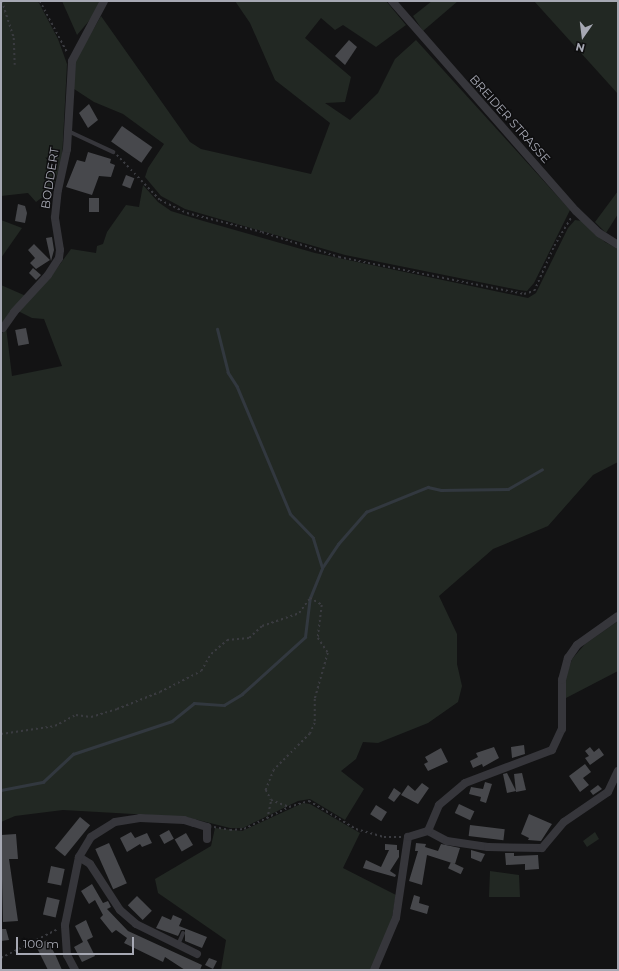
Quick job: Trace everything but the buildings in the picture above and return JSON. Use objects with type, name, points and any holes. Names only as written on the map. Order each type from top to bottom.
[{"type":"street","points":[[72,61],[104,1]]},
{"type":"street","name":"BREIDER STRASSE","points":[[392,1],[469,92],[576,211],[599,233],[618,245]]},
{"type":"street","name":"BODDERT","points":[[3,328],[14,312],[48,275],[59,258],[60,250],[55,217],[68,130],[72,61]]},
{"type":"street","points":[[428,831],[439,805],[465,783],[552,750],[562,730],[562,680],[568,658],[577,645],[618,616]]},
{"type":"street","points":[[374,970],[396,918],[404,848],[408,837],[428,831],[447,841],[488,847],[542,848],[564,822],[608,792],[618,771]]},
{"type":"street","points":[[75,970],[67,955],[65,925],[79,857],[85,845],[99,830],[127,819],[184,820],[207,827],[207,839]]},
{"type":"street","points":[[79,857],[90,864],[120,910],[136,924],[197,954]]},
{"type":"lane","points":[[68,130],[113,152]]},
{"type":"lane","points":[[178,945],[183,933]]},
{"type":"path","points":[[2,1],[14,38],[15,65]]},
{"type":"path","points":[[40,1],[72,61]]},
{"type":"path","points":[[113,152],[127,163],[160,200],[188,213],[262,232],[339,257],[524,294],[534,291],[562,231],[576,211]]},
{"type":"path","points":[[1,734],[54,726],[76,715],[91,717],[118,709],[160,692],[201,671],[212,654],[227,640],[248,638],[262,626],[299,612],[310,598],[322,605],[318,638],[328,653],[316,699],[315,723],[310,734],[274,770],[266,790],[271,800],[267,819]]},
{"type":"path","points":[[271,800],[289,807]]},
{"type":"path","points":[[207,827],[244,829],[289,807],[309,801],[356,829],[384,837],[408,837]]},
{"type":"path","points":[[1,958],[65,925]]},
{"type":"shaded area","points":[[1,1],[38,1],[58,39],[67,64],[62,159],[52,190],[36,202],[28,193],[1,196]]},
{"type":"shaded area","points":[[62,1],[100,1],[94,15],[77,35]]},
{"type":"shaded area","points":[[235,1],[386,1],[406,25],[376,47],[343,25],[335,30],[321,18],[305,38],[351,77],[345,102],[325,103],[350,120],[378,93],[395,59],[416,40],[570,210],[534,283],[527,291],[345,255],[185,209],[161,196],[145,177],[148,168],[164,144],[123,114],[94,102],[71,87],[74,63],[101,16],[190,142],[201,149],[311,174],[330,123],[275,80],[250,23]]},
{"type":"shaded area","points":[[432,1],[458,1],[423,31],[413,16]]},
{"type":"shaded area","points":[[534,1],[618,1],[618,94]]},
{"type":"shaded area","points":[[143,185],[158,202],[171,211],[200,220],[315,253],[528,298],[536,293],[568,228],[575,220],[582,221],[605,242],[618,249],[618,462],[593,475],[548,526],[493,549],[439,596],[457,634],[457,664],[462,686],[458,702],[428,723],[378,743],[363,742],[356,759],[341,771],[364,789],[345,820],[310,799],[298,801],[243,828],[230,828],[186,817],[63,810],[15,816],[1,822],[1,335],[6,327],[12,376],[62,366],[44,319],[32,318],[18,311],[50,278],[71,249],[96,253],[97,246],[103,244],[107,232],[126,205],[139,207]]},
{"type":"shaded area","points":[[618,191],[618,214],[606,233],[595,222]]},
{"type":"shaded area","points":[[1,220],[22,228],[1,258]]},
{"type":"shaded area","points":[[1,285],[26,296],[1,326]]},
{"type":"shaded area","points":[[618,621],[618,671],[566,698],[566,676],[572,659],[585,644]]},
{"type":"shaded area","points":[[303,803],[310,804],[360,833],[343,868],[396,895],[390,928],[372,970],[221,970],[226,940],[158,893],[155,879],[211,846],[215,828],[242,831]]},
{"type":"shaded area","points":[[595,832],[599,839],[587,847],[583,841]]},
{"type":"shaded area","points":[[490,871],[519,875],[520,897],[489,897]]},
{"type":"waterway","points":[[1,790],[43,782],[73,754],[172,721],[194,703],[224,705],[242,694],[305,637],[310,598],[322,568],[313,538],[290,514],[237,387],[228,373],[217,329]]},
{"type":"waterway","points":[[322,568],[338,544],[366,512],[428,487],[441,490],[508,489],[542,469]]}]
